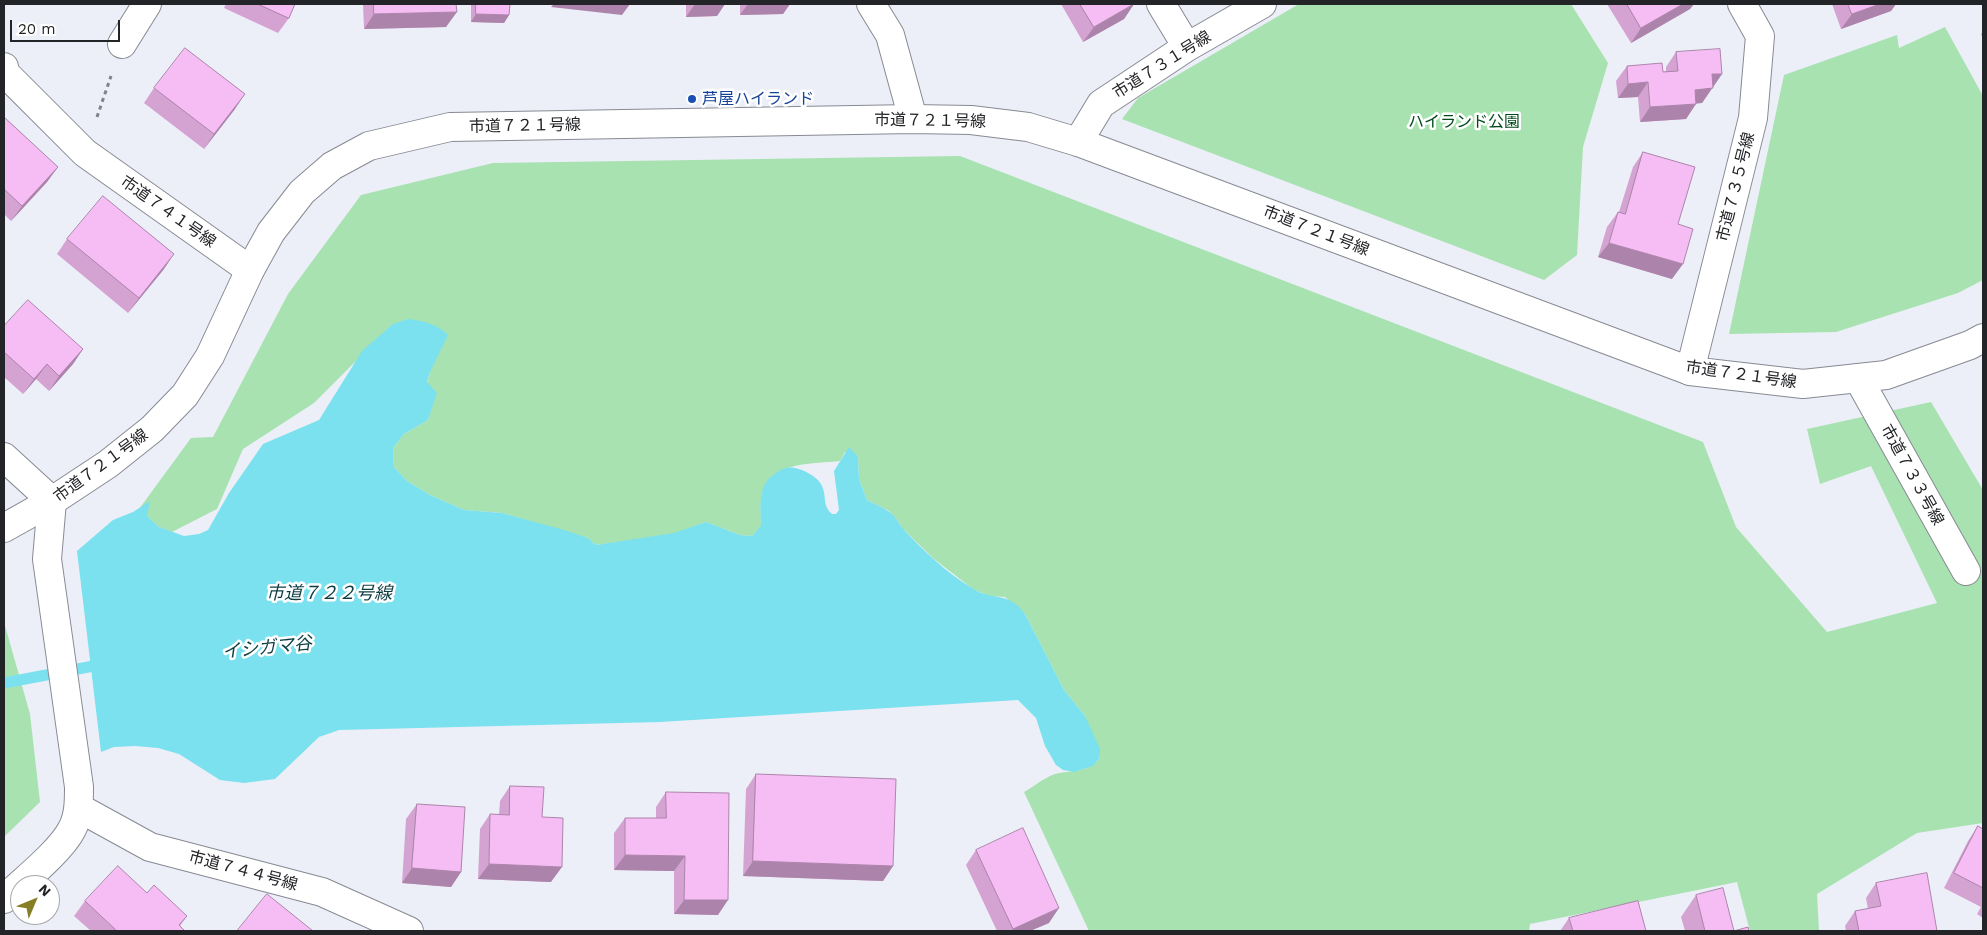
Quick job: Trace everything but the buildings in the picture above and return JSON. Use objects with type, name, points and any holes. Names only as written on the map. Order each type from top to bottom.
[{"type":"street","points":[[122,44],[147,4]]},
{"type":"street","points":[[871,4],[890,35],[913,119]]},
{"type":"street","points":[[1161,4],[1187,47]]},
{"type":"street","name":"市道７３１号線","points":[[1078,142],[1101,104],[1187,47],[1262,4]]},
{"type":"street","name":"市道７３５号線","points":[[1690,372],[1753,118],[1760,36],[1742,4]]},
{"type":"street","name":"市道７４１号線","points":[[4,67],[5,73],[85,153],[250,270]]},
{"type":"street","name":"市道７２１号線","points":[[4,528],[52,501],[108,464],[152,429],[184,395],[210,356],[250,270],[271,232],[302,192],[332,166],[369,146],[450,127],[913,119],[971,120],[1028,127],[1078,142],[1690,372],[1802,384],[1886,375],[1970,345],[1983,338]]},
{"type":"street","name":"市道７３３号線","points":[[1858,378],[1966,571]]},
{"type":"street","points":[[4,457],[52,501],[47,559],[79,787],[79,808],[73,828],[63,844],[4,899]]},
{"type":"street","name":"市道７４４号線","points":[[79,808],[150,846],[322,892],[409,931]]},
{"type":"path","points":[[85,153],[122,44]]},
{"type":"green space","name":"ハイランド公園","points":[[1299,4],[1571,4],[1608,63],[1583,147],[1577,255],[1544,280],[1122,119],[1138,98]]},
{"type":"green space","points":[[1945,27],[1983,96],[1983,280],[1958,293],[1836,332],[1729,334],[1784,75],[1897,35],[1899,48]]},
{"type":"green space","points":[[960,156],[1703,442],[1736,527],[1827,632],[1937,603],[1871,466],[1820,484],[1807,429],[1931,402],[1983,490],[1983,823],[1917,833],[1817,894],[1819,931],[1750,931],[1737,882],[1530,924],[1529,931],[1089,931],[1024,792],[1051,775],[1084,769],[1099,759],[1085,716],[1064,690],[1025,614],[1005,597],[989,596],[973,589],[934,559],[903,529],[889,511],[867,500],[859,479],[858,457],[845,452],[840,461],[795,466],[774,474],[762,492],[761,527],[752,536],[740,535],[706,522],[644,545],[618,542],[596,545],[588,538],[502,513],[464,510],[430,495],[407,481],[394,467],[393,448],[404,434],[428,420],[436,393],[427,383],[430,372],[393,324],[314,403],[243,449],[217,509],[172,532],[159,527],[139,509],[191,438],[213,437],[288,294],[361,195],[493,163]]},
{"type":"green space","points":[[4,622],[30,714],[40,802],[4,837]]},
{"type":"water","name":"市道７２２号線","points":[[408,319],[435,326],[448,335],[427,382],[437,393],[428,420],[404,434],[393,448],[394,467],[407,481],[430,495],[464,510],[502,513],[588,538],[596,545],[674,533],[706,522],[740,535],[752,536],[761,526],[761,503],[764,486],[773,475],[786,468],[801,470],[812,475],[820,482],[829,511],[832,514],[836,514],[839,510],[834,471],[849,447],[858,457],[859,479],[867,500],[891,513],[920,547],[954,576],[980,592],[1012,602],[1025,614],[1064,690],[1085,716],[1100,749],[1099,759],[1093,766],[1074,772],[1063,770],[1056,765],[1045,746],[1036,718],[1018,700],[660,722],[339,730],[319,737],[275,779],[244,783],[220,780],[179,754],[158,748],[114,747],[101,752],[77,551],[113,520],[133,512],[150,501],[147,516],[159,527],[184,536],[199,534],[208,530],[229,493],[263,444],[319,420],[362,351],[393,324]]},
{"type":"waterway","name":"イシガマ谷","points":[[4,683],[104,664]]},
{"type":"place","name":"芦屋ハイランド","points":[[692,99]]}]
